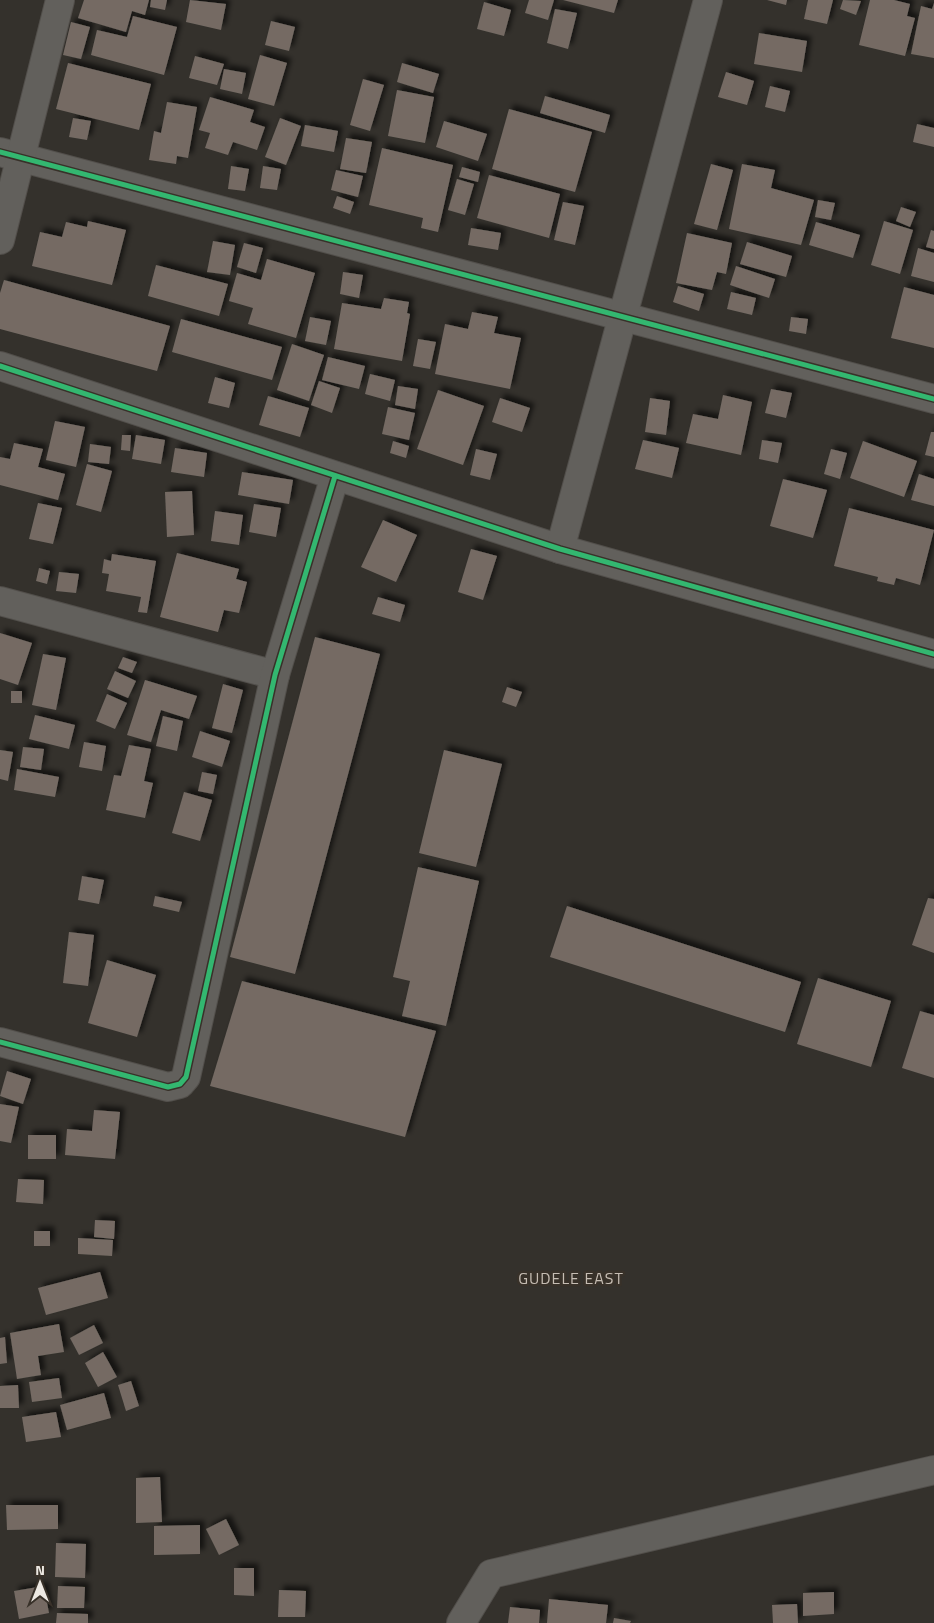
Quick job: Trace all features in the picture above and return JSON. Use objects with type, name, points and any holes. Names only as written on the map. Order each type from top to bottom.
[{"type":"street","points":[[0,240],[10,155],[60,0]]},
{"type":"street","points":[[560,549],[708,0]]},
{"type":"street","points":[[10,155],[934,399]]},
{"type":"street","points":[[0,366],[560,549],[934,654]]},
{"type":"street","points":[[0,1042],[168,1087],[180,1084],[186,1077],[275,674],[335,476]]},
{"type":"street","points":[[0,601],[275,674]]},
{"type":"street","points":[[462,1623],[491,1574],[934,1470]]},
{"type":"building","points":[[84,0],[149,0],[145,15],[132,11],[126,32],[78,18]]},
{"type":"building","points":[[151,0],[167,0],[165,10],[150,7]]},
{"type":"building","points":[[190,0],[226,4],[221,30],[186,22]]},
{"type":"building","points":[[529,0],[554,0],[548,20],[525,13]]},
{"type":"building","points":[[563,0],[618,0],[614,13]]},
{"type":"building","points":[[767,0],[787,0],[786,5]]},
{"type":"building","points":[[808,0],[833,0],[827,24],[804,19]]},
{"type":"building","points":[[843,0],[861,1],[856,15],[840,9]]},
{"type":"building","points":[[870,0],[894,0],[910,4],[907,16],[915,18],[905,56],[859,45]]},
{"type":"building","points":[[484,2],[511,10],[504,36],[477,29]]},
{"type":"building","points":[[934,3],[934,58],[911,54],[921,6],[932,9]]},
{"type":"building","points":[[555,9],[577,13],[568,49],[547,43]]},
{"type":"building","points":[[133,16],[177,27],[164,75],[91,55],[97,30],[127,37]]},
{"type":"building","points":[[271,21],[295,27],[289,51],[265,45]]},
{"type":"building","points":[[71,22],[90,27],[81,59],[63,55]]},
{"type":"building","points":[[759,33],[807,41],[802,72],[754,64]]},
{"type":"building","points":[[260,55],[287,63],[274,106],[248,99]]},
{"type":"building","points":[[195,56],[224,64],[217,85],[189,78]]},
{"type":"building","points":[[68,63],[151,84],[139,130],[56,109]]},
{"type":"building","points":[[402,63],[439,74],[433,93],[397,82]]},
{"type":"building","points":[[224,69],[246,73],[242,94],[220,89]]},
{"type":"building","points":[[726,72],[754,81],[747,105],[718,97]]},
{"type":"building","points":[[363,79],[384,85],[370,131],[350,125]]},
{"type":"building","points":[[770,86],[790,91],[785,112],[765,107]]},
{"type":"building","points":[[397,90],[434,97],[425,143],[388,136]]},
{"type":"building","points":[[545,96],[610,115],[605,133],[540,113]]},
{"type":"building","points":[[210,97],[254,110],[250,122],[265,127],[257,150],[233,142],[228,155],[205,148],[210,133],[199,130]]},
{"type":"building","points":[[167,102],[197,107],[188,158],[177,156],[176,164],[149,160],[154,131],[161,133]]},
{"type":"building","points":[[509,109],[592,132],[575,192],[492,169]]},
{"type":"building","points":[[73,118],[91,121],[87,140],[69,137]]},
{"type":"building","points":[[280,118],[301,126],[286,165],[265,157]]},
{"type":"building","points":[[444,121],[487,134],[478,161],[436,147]]},
{"type":"building","points":[[917,124],[934,128],[934,147],[913,142]]},
{"type":"building","points":[[305,125],[338,131],[334,152],[301,146]]},
{"type":"building","points":[[346,138],[372,142],[366,173],[340,169]]},
{"type":"building","points":[[382,148],[453,165],[438,232],[421,228],[423,218],[369,205]]},
{"type":"building","points":[[711,164],[733,170],[717,230],[694,224]]},
{"type":"building","points":[[742,164],[775,170],[771,188],[814,200],[801,245],[729,229]]},
{"type":"building","points":[[231,166],[249,169],[245,191],[228,189]]},
{"type":"building","points":[[263,166],[281,169],[277,190],[260,188]]},
{"type":"building","points":[[462,167],[480,172],[478,182],[459,177]]},
{"type":"building","points":[[336,170],[363,176],[358,197],[331,190]]},
{"type":"building","points":[[489,175],[560,194],[549,238],[477,218]]},
{"type":"building","points":[[457,179],[474,184],[465,215],[448,210]]},
{"type":"building","points":[[337,196],[354,202],[350,214],[333,208]]},
{"type":"building","points":[[818,200],[835,203],[831,220],[815,217]]},
{"type":"building","points":[[563,202],[584,206],[575,245],[554,240]]},
{"type":"building","points":[[901,207],[916,212],[910,227],[896,221]]},
{"type":"building","points":[[88,221],[126,230],[112,285],[32,266],[40,232],[62,237],[66,222],[87,227]]},
{"type":"building","points":[[884,221],[913,230],[900,274],[871,265]]},
{"type":"building","points":[[816,222],[860,235],[853,258],[809,245]]},
{"type":"building","points":[[471,228],[501,233],[498,250],[468,245]]},
{"type":"building","points":[[931,230],[934,231],[934,249],[926,247]]},
{"type":"building","points":[[687,233],[732,243],[726,274],[717,272],[712,290],[676,283]]},
{"type":"building","points":[[213,241],[235,245],[230,275],[207,272]]},
{"type":"building","points":[[747,242],[792,256],[786,277],[740,264]]},
{"type":"building","points":[[244,243],[263,248],[256,273],[237,267]]},
{"type":"building","points":[[918,248],[934,253],[934,282],[911,276]]},
{"type":"building","points":[[267,259],[315,273],[296,338],[248,324],[253,308],[229,301],[237,273],[261,280]]},
{"type":"building","points":[[156,265],[228,284],[219,316],[148,296]]},
{"type":"building","points":[[736,266],[775,279],[769,298],[730,285]]},
{"type":"building","points":[[343,272],[363,275],[359,298],[340,294]]},
{"type":"building","points":[[4,280],[170,326],[157,371],[0,329],[0,293]]},
{"type":"building","points":[[678,286],[704,294],[699,311],[673,302]]},
{"type":"building","points":[[904,287],[934,295],[934,348],[891,338]]},
{"type":"building","points":[[731,292],[756,298],[752,315],[727,309]]},
{"type":"building","points":[[384,298],[409,302],[407,313],[410,314],[402,361],[334,349],[342,303],[381,309]]},
{"type":"building","points":[[472,312],[498,317],[494,333],[521,338],[510,389],[435,374],[445,324],[468,329]]},
{"type":"building","points":[[310,317],[331,321],[326,345],[305,341]]},
{"type":"building","points":[[791,317],[808,319],[806,334],[789,331]]},
{"type":"building","points":[[181,319],[282,347],[272,380],[172,352]]},
{"type":"building","points":[[418,339],[436,342],[430,369],[413,366]]},
{"type":"building","points":[[292,344],[324,355],[309,401],[277,390]]},
{"type":"building","points":[[328,357],[365,366],[359,389],[322,380]]},
{"type":"building","points":[[370,374],[395,380],[390,401],[365,394]]},
{"type":"building","points":[[215,377],[235,383],[229,408],[208,403]]},
{"type":"building","points":[[319,381],[340,388],[332,413],[311,405]]},
{"type":"building","points":[[398,386],[418,389],[415,409],[395,405]]},
{"type":"building","points":[[771,389],[792,393],[786,418],[765,413]]},
{"type":"building","points":[[438,390],[484,406],[463,465],[417,449]]},
{"type":"building","points":[[723,395],[752,402],[741,455],[686,443],[693,414],[718,419]]},
{"type":"building","points":[[268,396],[309,408],[300,437],[259,425]]},
{"type":"building","points":[[500,398],[530,408],[522,432],[492,422]]},
{"type":"building","points":[[650,398],[670,401],[666,435],[645,432]]},
{"type":"building","points":[[388,407],[415,413],[409,440],[382,434]]},
{"type":"building","points":[[55,421],[85,427],[76,467],[46,460]]},
{"type":"building","points":[[931,432],[934,432],[934,457],[925,455]]},
{"type":"building","points":[[122,435],[131,435],[130,451],[121,450]]},
{"type":"building","points":[[136,435],[165,440],[161,464],[132,459]]},
{"type":"building","points":[[643,440],[679,448],[672,478],[635,469]]},
{"type":"building","points":[[762,440],[782,443],[778,463],[759,459]]},
{"type":"building","points":[[393,441],[409,446],[406,458],[390,453]]},
{"type":"building","points":[[863,441],[917,461],[904,497],[850,478]]},
{"type":"building","points":[[14,443],[43,449],[38,467],[65,474],[58,500],[0,485],[0,457],[10,459]]},
{"type":"building","points":[[90,444],[111,447],[109,464],[88,462]]},
{"type":"building","points":[[175,448],[207,453],[204,477],[171,472]]},
{"type":"building","points":[[476,449],[497,454],[490,480],[470,475]]},
{"type":"building","points":[[831,449],[847,453],[840,479],[824,474]]},
{"type":"building","points":[[87,464],[112,471],[101,512],[76,505]]},
{"type":"building","points":[[242,472],[293,480],[289,504],[238,495]]},
{"type":"building","points":[[919,474],[934,479],[934,506],[911,500]]},
{"type":"building","points":[[783,479],[827,490],[813,538],[770,526]]},
{"type":"building","points":[[192,491],[194,535],[167,537],[165,492]]},
{"type":"building","points":[[38,503],[62,508],[53,544],[29,539]]},
{"type":"building","points":[[254,504],[281,508],[276,537],[249,532]]},
{"type":"building","points":[[849,508],[934,530],[920,585],[896,578],[894,585],[877,581],[878,577],[834,566]]},
{"type":"building","points":[[215,511],[243,515],[239,545],[211,541]]},
{"type":"building","points":[[383,520],[417,535],[396,582],[361,567]]},
{"type":"building","points":[[471,549],[497,556],[483,600],[458,592]]},
{"type":"building","points":[[177,553],[239,569],[236,579],[247,582],[239,613],[224,610],[218,632],[160,617]]},
{"type":"building","points":[[112,554],[156,561],[147,613],[138,612],[141,597],[106,591],[109,574],[102,573],[104,559],[111,561]]},
{"type":"building","points":[[39,568],[50,571],[47,584],[36,581]]},
{"type":"building","points":[[59,572],[79,574],[76,593],[56,591]]},
{"type":"building","points":[[378,597],[405,605],[400,622],[372,614]]},
{"type":"building","points":[[0,633],[32,643],[18,685],[0,679]]},
{"type":"building","points":[[315,637],[380,654],[295,974],[230,957]]},
{"type":"building","points":[[43,654],[66,658],[56,710],[32,705]]},
{"type":"building","points":[[123,657],[137,662],[132,673],[118,668]]},
{"type":"building","points":[[115,671],[136,681],[128,698],[107,689]]},
{"type":"building","points":[[145,680],[197,696],[189,719],[161,710],[151,742],[127,735]]},
{"type":"building","points":[[223,684],[243,690],[232,733],[212,728]]},
{"type":"building","points":[[507,687],[522,692],[516,707],[502,702]]},
{"type":"building","points":[[11,691],[22,691],[22,703],[11,703]]},
{"type":"building","points":[[107,694],[127,703],[115,729],[96,721]]},
{"type":"building","points":[[35,715],[75,725],[69,749],[29,739]]},
{"type":"building","points":[[163,716],[183,721],[177,751],[156,746]]},
{"type":"building","points":[[200,731],[230,741],[222,767],[192,757]]},
{"type":"building","points":[[84,742],[106,746],[102,771],[79,767]]},
{"type":"building","points":[[129,745],[151,749],[144,781],[153,783],[145,818],[106,810],[114,775],[121,776]]},
{"type":"building","points":[[23,747],[44,749],[41,770],[20,767]]},
{"type":"building","points":[[0,750],[13,752],[8,781],[0,779]]},
{"type":"building","points":[[444,750],[502,764],[476,867],[419,853]]},
{"type":"building","points":[[17,769],[59,777],[55,797],[14,790]]},
{"type":"building","points":[[202,772],[217,775],[213,794],[198,791]]},
{"type":"building","points":[[184,792],[212,800],[200,841],[172,833]]},
{"type":"building","points":[[418,867],[479,881],[446,1026],[402,1016],[410,981],[393,977]]},
{"type":"building","points":[[82,876],[104,880],[99,904],[78,900]]},
{"type":"building","points":[[155,896],[182,902],[179,912],[153,906]]},
{"type":"building","points":[[928,898],[934,899],[934,953],[912,945]]},
{"type":"building","points":[[567,906],[801,982],[785,1032],[550,957]]},
{"type":"building","points":[[69,932],[94,935],[88,986],[63,983]]},
{"type":"building","points":[[107,960],[156,975],[137,1037],[88,1023]]},
{"type":"building","points":[[818,978],[891,1001],[871,1067],[797,1044]]},
{"type":"building","points":[[242,981],[436,1031],[405,1137],[210,1086]]},
{"type":"building","points":[[920,1011],[934,1015],[934,1078],[902,1068]]},
{"type":"building","points":[[7,1071],[31,1079],[23,1104],[0,1096]]},
{"type":"building","points":[[0,1104],[19,1107],[11,1143],[0,1141]]},
{"type":"building","points":[[94,1110],[120,1112],[115,1159],[65,1155],[67,1129],[92,1131]]},
{"type":"building","points":[[28,1135],[56,1135],[56,1159],[28,1159]]},
{"type":"building","points":[[18,1179],[44,1180],[43,1204],[16,1202]]},
{"type":"building","points":[[95,1220],[115,1221],[114,1239],[94,1237]]},
{"type":"building","points":[[34,1231],[50,1231],[50,1246],[34,1246]]},
{"type":"building","points":[[78,1238],[113,1240],[112,1256],[78,1254]]},
{"type":"building","points":[[100,1272],[108,1298],[46,1315],[38,1288]]},
{"type":"building","points":[[59,1324],[64,1352],[38,1356],[41,1375],[17,1379],[10,1333]]},
{"type":"building","points":[[94,1325],[103,1343],[79,1355],[70,1338]]},
{"type":"building","points":[[5,1337],[7,1363],[0,1364],[0,1338]]},
{"type":"building","points":[[103,1352],[117,1377],[98,1387],[85,1363]]},
{"type":"building","points":[[59,1378],[62,1398],[32,1402],[29,1382]]},
{"type":"building","points":[[131,1381],[139,1406],[126,1411],[118,1385]]},
{"type":"building","points":[[18,1385],[19,1408],[0,1408],[0,1386]]},
{"type":"building","points":[[104,1393],[111,1418],[67,1430],[60,1405]]},
{"type":"building","points":[[56,1412],[61,1437],[26,1442],[22,1417]]},
{"type":"building","points":[[160,1477],[162,1522],[136,1523],[136,1478]]},
{"type":"building","points":[[6,1505],[58,1505],[58,1529],[7,1530]]},
{"type":"building","points":[[226,1519],[239,1545],[219,1555],[206,1529]]},
{"type":"building","points":[[200,1525],[200,1554],[154,1555],[154,1526]]},
{"type":"building","points":[[56,1543],[86,1544],[85,1578],[55,1577]]},
{"type":"building","points":[[234,1568],[254,1568],[254,1596],[234,1595]]},
{"type":"building","points":[[44,1586],[49,1613],[19,1619],[14,1591]]},
{"type":"building","points":[[58,1586],[85,1587],[84,1608],[57,1608]]},
{"type":"building","points":[[279,1590],[306,1591],[305,1617],[278,1617]]},
{"type":"building","points":[[834,1592],[834,1614],[803,1616],[803,1593]]},
{"type":"building","points":[[549,1599],[608,1605],[606,1623],[547,1623]]},
{"type":"building","points":[[797,1604],[798,1623],[773,1623],[772,1605]]},
{"type":"building","points":[[510,1607],[540,1610],[539,1623],[508,1623]]},
{"type":"building","points":[[57,1613],[88,1614],[88,1623],[56,1623]]},
{"type":"building","points":[[614,1618],[631,1621],[630,1623],[613,1623]]},
{"type":"cycle path","points":[[0,152],[934,399]]},
{"type":"cycle path","points":[[0,366],[560,549],[934,654]]},
{"type":"cycle path","points":[[0,1042],[168,1087],[180,1084],[186,1077],[275,675],[335,476]]},
{"type":"district","name":"GUDELE EAST","points":[[571,1278]]}]
